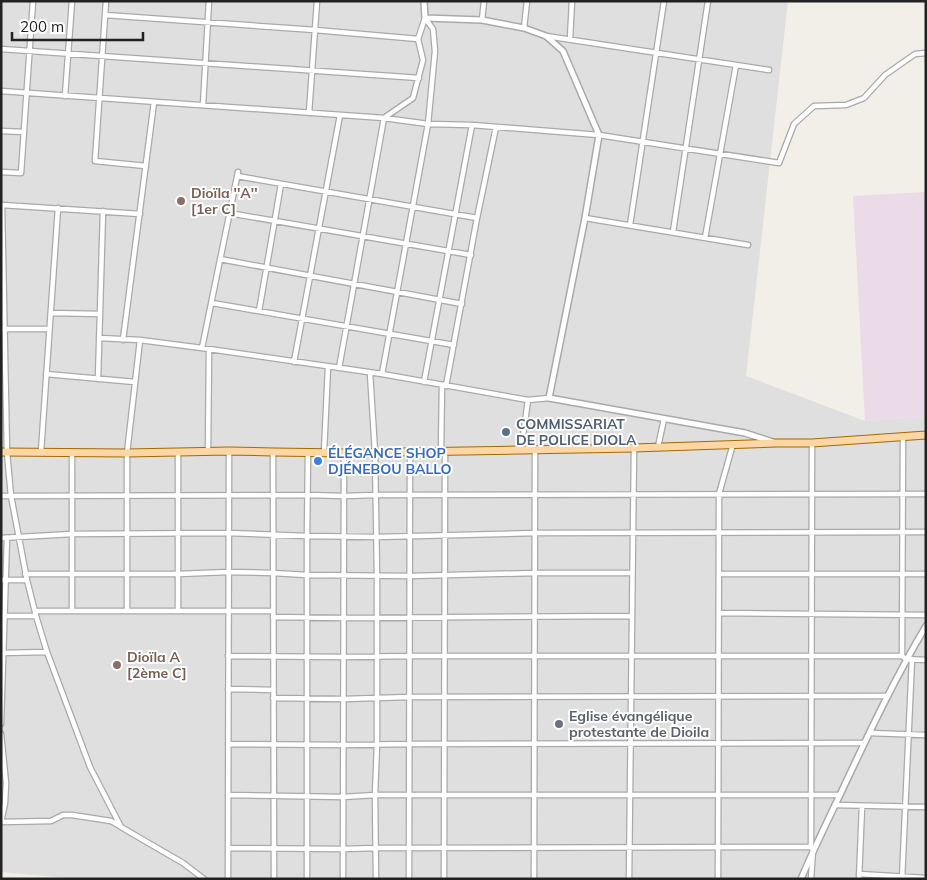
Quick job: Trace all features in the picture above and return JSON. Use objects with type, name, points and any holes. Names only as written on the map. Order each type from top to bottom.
[{"type":"main road","points":[[4,452],[127,453],[229,450],[344,453],[535,450],[812,442],[926,435]]},
{"type":"street","points":[[1,172],[21,173],[33,1]]},
{"type":"street","points":[[66,96],[72,1]]},
{"type":"street","points":[[106,1],[94,161],[146,166]]},
{"type":"street","points":[[203,105],[209,1]]},
{"type":"street","points":[[309,113],[317,1]]},
{"type":"street","points":[[339,368],[384,118],[413,98],[424,60],[418,39],[425,18],[424,1]]},
{"type":"street","points":[[482,20],[484,1]]},
{"type":"street","points":[[524,28],[527,1]]},
{"type":"street","points":[[570,39],[572,1]]},
{"type":"street","points":[[630,225],[664,1]]},
{"type":"street","points":[[673,232],[708,1]]},
{"type":"street","points":[[105,15],[418,39]]},
{"type":"street","points":[[425,18],[482,20],[524,28],[546,36],[769,70]]},
{"type":"street","points":[[382,374],[428,124],[435,50],[433,29],[425,18]]},
{"type":"street","points":[[546,36],[562,51],[599,134],[586,218],[550,398]]},
{"type":"street","points":[[1,49],[419,78]]},
{"type":"street","points":[[1,91],[384,118],[428,124],[496,126],[599,134],[780,163],[794,124],[814,106],[846,105],[864,98],[885,75],[915,54],[926,53]]},
{"type":"street","points":[[705,238],[736,65]]},
{"type":"street","points":[[123,340],[154,102]]},
{"type":"street","points":[[294,362],[340,115]]},
{"type":"street","points":[[424,382],[472,125]]},
{"type":"street","points":[[444,879],[446,575],[443,451],[444,386],[454,345],[496,126]]},
{"type":"street","points":[[1,131],[24,132]]},
{"type":"street","points":[[202,348],[237,174],[281,184],[478,218]]},
{"type":"street","points":[[259,311],[281,184]]},
{"type":"street","points":[[121,827],[90,768],[47,652],[35,614],[18,536],[4,452],[2,205],[140,214]]},
{"type":"street","points":[[40,452],[58,208]]},
{"type":"street","points":[[98,379],[103,211]]},
{"type":"street","points":[[230,213],[471,255]]},
{"type":"street","points":[[586,218],[748,245]]},
{"type":"street","points":[[220,259],[462,304]]},
{"type":"street","points":[[212,303],[454,345]]},
{"type":"street","points":[[51,313],[100,314]]},
{"type":"street","points":[[3,329],[49,329]]},
{"type":"street","points":[[99,338],[140,340],[382,374],[528,400],[550,398],[745,433],[776,443]]},
{"type":"street","points":[[127,611],[127,453],[140,340]]},
{"type":"street","points":[[208,452],[209,350]]},
{"type":"street","points":[[324,452],[328,367]]},
{"type":"street","points":[[370,373],[375,452],[377,576],[376,879]]},
{"type":"street","points":[[46,374],[135,382]]},
{"type":"street","points":[[521,450],[528,400]]},
{"type":"street","points":[[658,447],[664,419]]},
{"type":"street","points":[[902,878],[909,734],[907,658],[902,614],[903,437]]},
{"type":"street","points":[[811,879],[812,442]]},
{"type":"street","points":[[718,879],[720,494],[733,444]]},
{"type":"street","points":[[629,879],[634,448]]},
{"type":"street","points":[[228,879],[229,450]]},
{"type":"street","points":[[534,879],[535,450]]},
{"type":"street","points":[[409,879],[410,451]]},
{"type":"street","points":[[178,452],[178,611]]},
{"type":"street","points":[[272,452],[274,879]]},
{"type":"street","points":[[307,879],[308,452]]},
{"type":"street","points":[[72,453],[72,611]]},
{"type":"street","points":[[343,879],[344,453]]},
{"type":"street","points":[[1,496],[926,494]]},
{"type":"street","points":[[1,538],[72,534],[228,533],[376,537],[633,532],[926,532]]},
{"type":"street","points":[[1,724],[4,580],[7,538]]},
{"type":"street","points":[[4,580],[72,574],[228,572],[344,576],[632,573]]},
{"type":"street","points":[[719,574],[926,574]]},
{"type":"street","points":[[3,616],[72,611],[273,611]]},
{"type":"street","points":[[719,614],[926,614]]},
{"type":"street","points":[[273,617],[632,616]]},
{"type":"street","points":[[801,879],[812,849],[864,743],[907,658],[926,626]]},
{"type":"street","points":[[2,653],[47,652]]},
{"type":"street","points":[[228,656],[344,658],[410,656],[812,656],[926,660]]},
{"type":"street","points":[[228,689],[273,690]]},
{"type":"street","points":[[273,698],[888,696]]},
{"type":"street","points":[[870,732],[926,735]]},
{"type":"street","points":[[1,734],[6,783],[5,803],[1,822],[51,821],[63,815],[111,821],[183,864],[204,879]]},
{"type":"street","points":[[228,744],[864,743]]},
{"type":"street","points":[[228,795],[344,797],[840,795]]},
{"type":"street","points":[[835,805],[926,808]]},
{"type":"street","points":[[862,806],[859,876],[926,878]]},
{"type":"street","points":[[228,848],[718,847],[812,849]]},
{"type":"shaded area","points":[[1,1],[788,1],[746,376],[865,421],[926,417],[926,879],[77,879],[1,872]]},
{"type":"shaded area","points":[[926,192],[926,417],[865,421],[853,196]]},
{"type":"place","name":"Dioïla ''A'' [1er C]","points":[[181,201]]},
{"type":"place","name":"COMMISSARIAT DE POLICE DIOLA","points":[[506,432]]},
{"type":"place","name":"ÉLÉGANCE SHOP DJÉNEBOU BALLO","points":[[318,461]]},
{"type":"place","name":"Dioïla A [2ème C]","points":[[117,665]]},
{"type":"place","name":"Eglise évangélique protestante de Dioila","points":[[559,724]]}]
